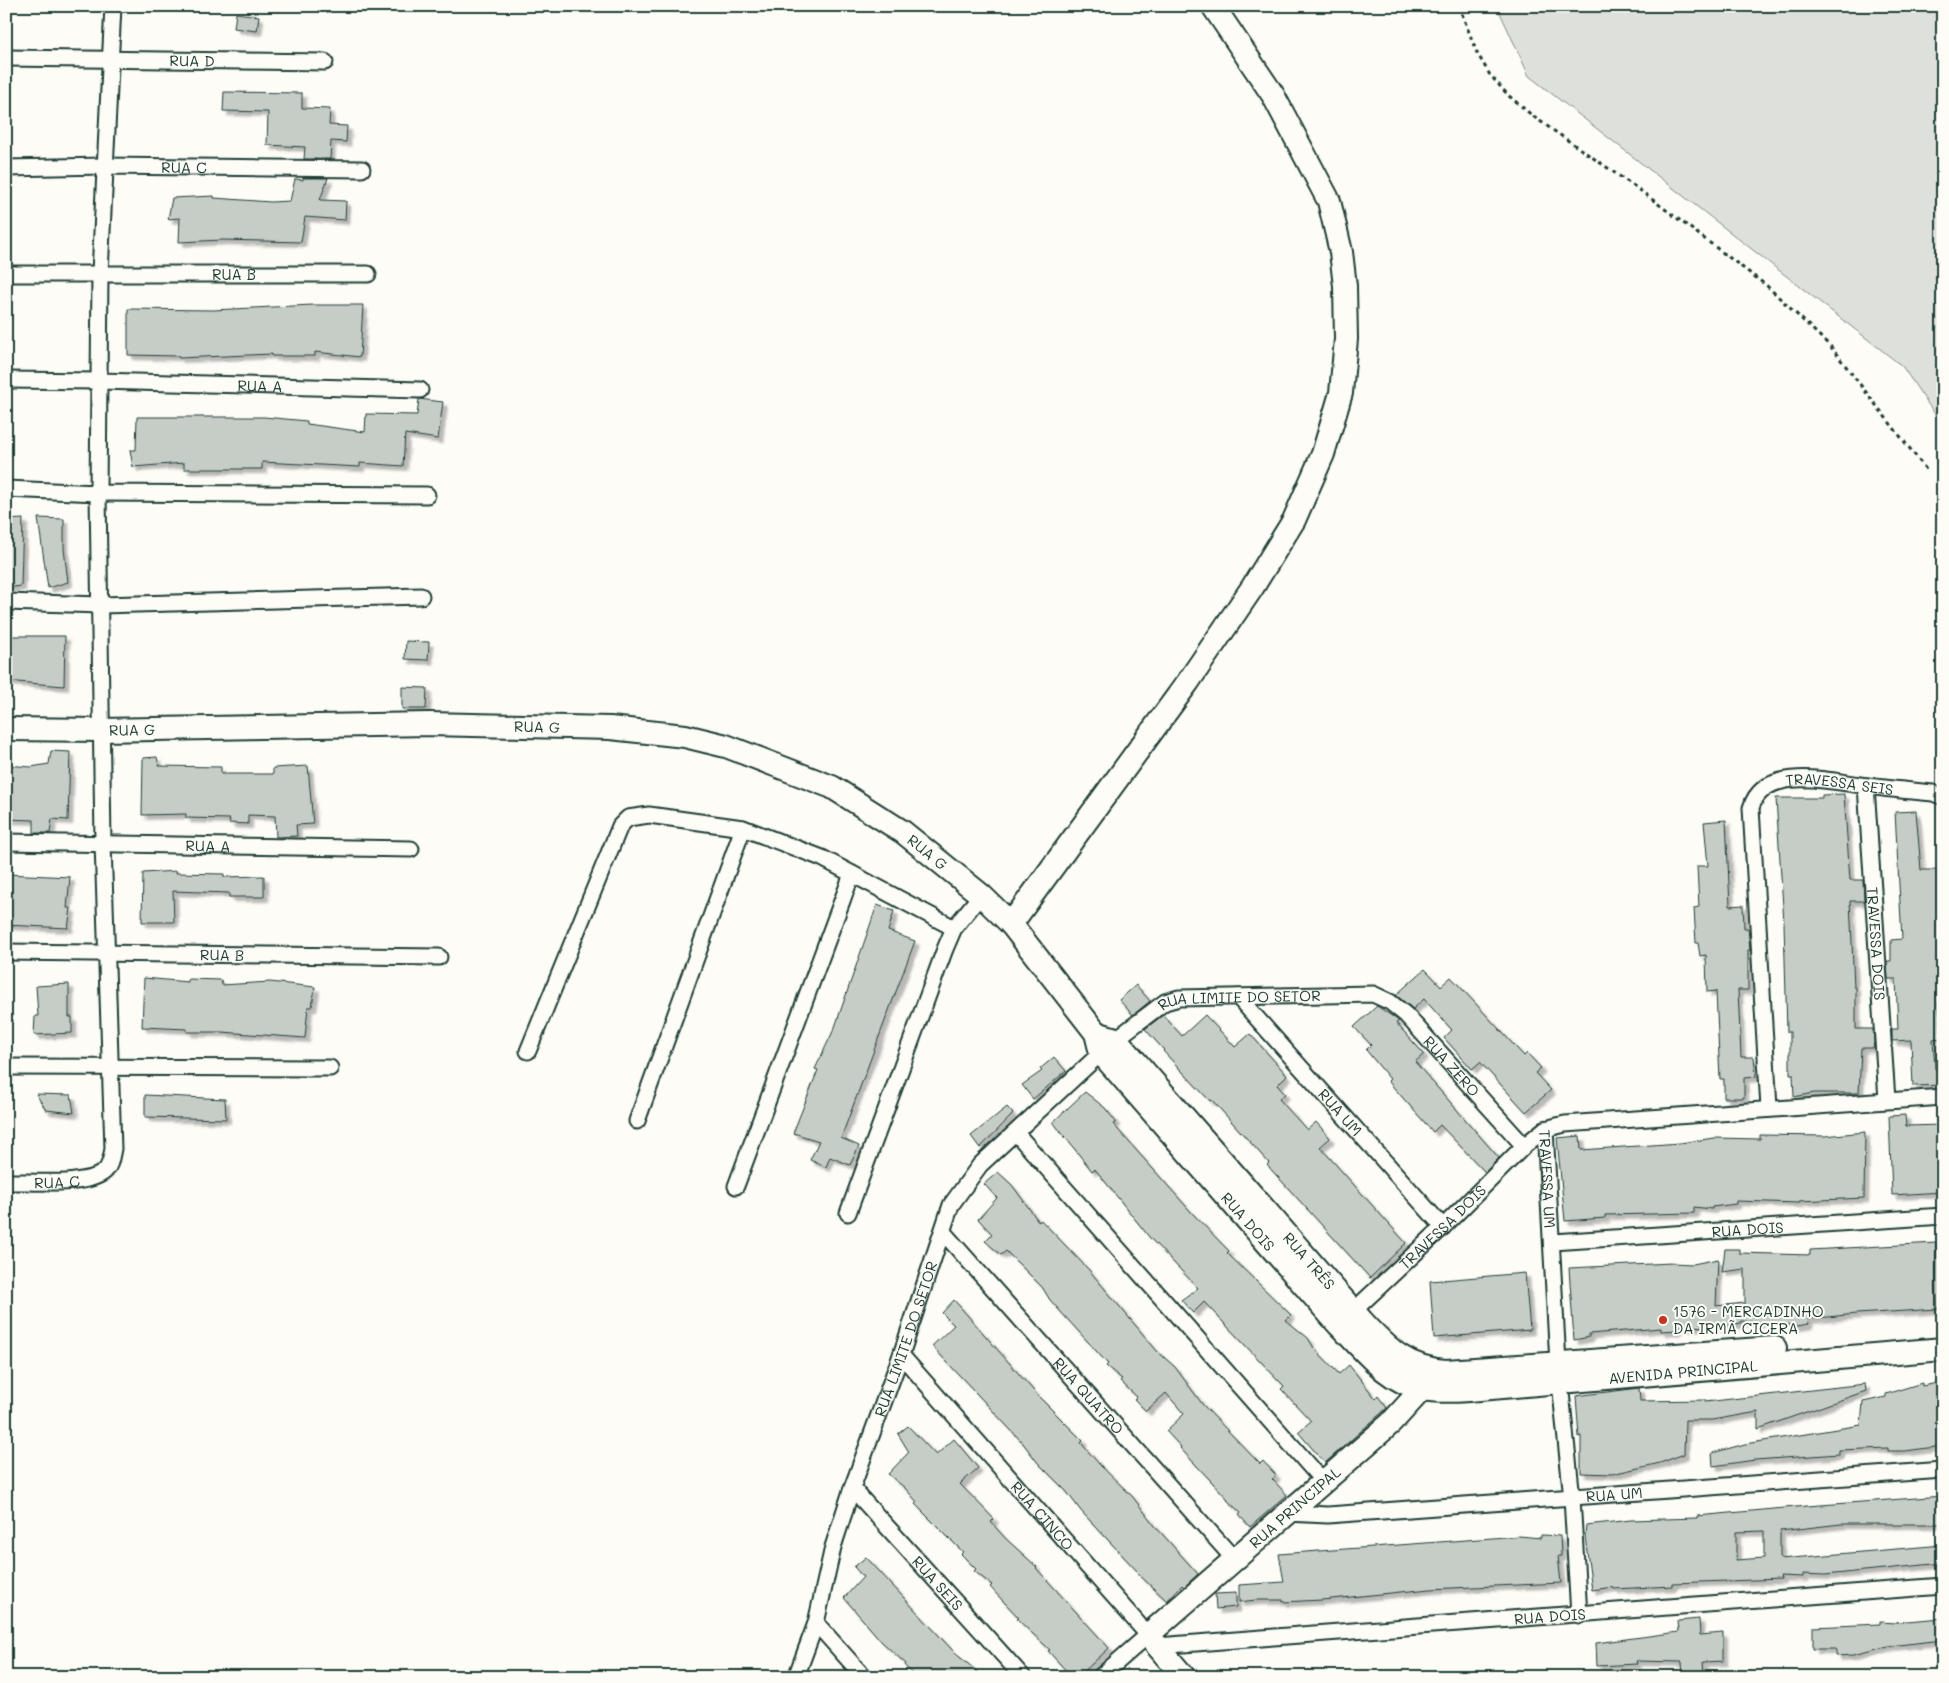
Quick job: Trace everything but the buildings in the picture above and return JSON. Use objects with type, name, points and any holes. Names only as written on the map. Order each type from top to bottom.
[{"type":"street","points":[[109,1066],[103,843],[98,493],[100,273],[113,6]]},
{"type":"street","points":[[1011,924],[1188,682],[1252,588],[1294,520],[1323,454],[1341,393],[1346,339],[1345,286],[1341,252],[1329,201],[1273,95],[1213,6]]},
{"type":"street","name":"RUA D","points":[[6,58],[325,62]]},
{"type":"street","name":"RUA C","points":[[6,168],[104,166],[362,169]]},
{"type":"street","name":"RUA B","points":[[6,274],[368,274]]},
{"type":"street","name":"RUA A","points":[[6,380],[420,390]]},
{"type":"street","points":[[6,489],[98,493],[427,495]]},
{"type":"street","points":[[6,602],[101,604],[421,596]]},
{"type":"street","name":"RUA G","points":[[6,729],[101,730],[429,724],[610,728],[684,736],[726,746],[832,787],[903,832],[981,896],[1011,924]]},
{"type":"street","name":"TRAVESSA SEIS","points":[[1768,1108],[1751,808],[1755,796],[1764,787],[1776,782],[1829,779],[1943,797]]},
{"type":"street","name":"TRAVESSA DOIS","points":[[1866,786],[1887,1100]]},
{"type":"street","points":[[528,1051],[620,826],[628,818],[649,815],[743,828],[822,858],[954,928]]},
{"type":"street","points":[[638,1122],[743,828]]},
{"type":"street","name":"RUA A","points":[[6,842],[411,849]]},
{"type":"street","points":[[736,1186],[852,874]]},
{"type":"street","points":[[848,1213],[931,984],[954,928],[981,896]]},
{"type":"street","name":"RUA DOIS","points":[[1011,924],[1104,1042],[1346,1318],[1388,1373],[1400,1382],[1425,1379]]},
{"type":"street","name":"RUA B","points":[[6,952],[439,956]]},
{"type":"street","name":"RUA LIMITE DO SETOR","points":[[796,1677],[816,1623],[833,1547],[852,1488],[901,1355],[951,1205],[964,1184],[980,1165],[1016,1133],[1104,1042],[1165,1002],[1179,998],[1373,994]]},
{"type":"street","name":"RUA ZERO","points":[[1373,994],[1390,1002],[1406,1015],[1524,1146]]},
{"type":"street","name":"RUA UM","points":[[1238,997],[1443,1227]]},
{"type":"street","name":"RUA C","points":[[6,1182],[81,1180],[98,1176],[106,1170],[111,1161],[113,1149],[109,1066]]},
{"type":"street","points":[[6,1067],[330,1068]]},
{"type":"street","name":"TRAVESSA UM","points":[[1579,1615],[1572,1498],[1559,1372],[1545,1129],[1566,1124],[1768,1108],[1943,1097]]},
{"type":"street","name":"TRAVESSA DOIS","points":[[1346,1318],[1443,1227],[1524,1146],[1545,1129]]},
{"type":"street","points":[[1016,1133],[1323,1481]]},
{"type":"street","name":"RUA DOIS","points":[[1553,1242],[1943,1216]]},
{"type":"street","name":"RUA QUATRO","points":[[943,1232],[1234,1559]]},
{"type":"street","name":"AVENIDA PRINCIPAL","points":[[1425,1379],[1469,1390],[1559,1372],[1804,1346],[1943,1334]]},
{"type":"street","name":"AVENIDA PRINCIPAL","points":[[1559,1372],[1943,1349]]},
{"type":"street","name":"RUA CINCO","points":[[901,1355],[1184,1677]]},
{"type":"street","name":"RUA PRINCIPAL","points":[[1152,1640],[1234,1559],[1390,1423],[1425,1379]]},
{"type":"street","name":"RUA UM","points":[[1286,1513],[1328,1515],[1943,1470]]},
{"type":"street","name":"RUA SEIS","points":[[852,1488],[1023,1677]]},
{"type":"street","name":"RUA DOIS","points":[[1152,1640],[1579,1615],[1943,1586]]},
{"type":"street","points":[[816,1623],[864,1677]]},
{"type":"street","points":[[1100,1677],[1152,1640]]},
{"type":"path","points":[[1459,6],[1478,53],[1490,75],[1509,96],[1534,118],[1641,191],[1767,286],[1831,348],[1928,472]]},
{"type":"shaded area","points":[[1497,6],[1943,6],[1943,426],[1902,366],[1529,76]]},
{"type":"place","name":"1576 - MERCADINHO DA IRMÃ CICERA","points":[[1663,1320]]}]
